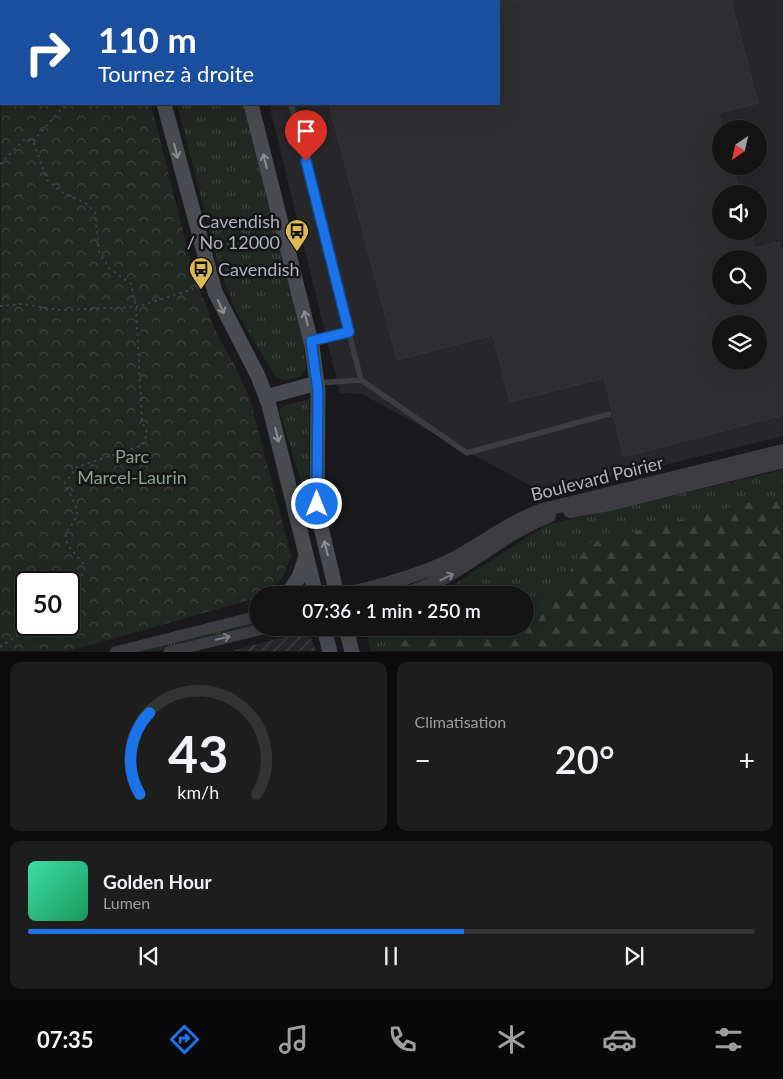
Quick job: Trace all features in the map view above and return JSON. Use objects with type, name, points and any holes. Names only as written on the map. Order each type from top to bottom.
[{"type":"main road","points":[[164,105],[215,292],[224,314],[254,366],[266,397],[314,586]]},
{"type":"main road","points":[[251,105],[311,341],[317,383],[317,510],[335,586]]},
{"type":"main road","points":[[266,397],[317,383]]},
{"type":"main road","points":[[292,586],[306,555]]},
{"type":"main road","points":[[326,636],[330,652]]},
{"type":"main road","points":[[348,636],[352,652]]},
{"type":"street","name":"Boulevard Poirier","points":[[380,586],[427,571],[537,512],[783,451]]},
{"type":"street","name":"Boulevard Poirier","points":[[425,586],[445,578],[520,530],[551,516],[609,504],[783,461]]},
{"type":"street","points":[[115,652],[249,618]]},
{"type":"street","points":[[169,652],[249,632]]},
{"type":"lane","points":[[291,105],[361,380]]},
{"type":"lane","points":[[311,341],[349,332]]},
{"type":"lane","points":[[317,383],[361,380],[466,453],[609,414]]},
{"type":"path","points":[[33,141],[65,105]]},
{"type":"path","points":[[0,164],[19,142],[25,139],[33,141]]},
{"type":"path","points":[[33,141],[47,180],[63,193],[87,204],[95,213],[99,252],[109,268],[131,284],[136,307],[142,421],[147,433],[143,444],[77,467],[65,483],[77,511],[76,518],[67,529],[66,538],[69,548],[79,555],[85,567],[80,578]]},
{"type":"path","points":[[0,306],[23,304],[60,310],[136,307],[202,287]]},
{"type":"path","points":[[0,647],[16,636]]},
{"type":"shaded area","points":[[500,0],[783,0],[783,436],[631,473],[540,491],[362,394],[340,393],[269,105],[500,105]]},
{"type":"shaded area","points":[[287,636],[309,636],[316,651],[232,651]]},
{"type":"green space","name":"Parc Marcel-Laurin","points":[[1,105],[151,105],[194,275],[217,334],[235,366],[250,399],[291,555],[282,579],[275,586],[249,586],[249,600],[69,651],[0,651]]},
{"type":"green space","points":[[177,105],[244,105],[303,334],[306,368],[301,376],[287,380],[276,378],[235,309],[220,270]]},
{"type":"green space","points":[[310,399],[309,507],[279,410],[282,406]]},
{"type":"green space","points":[[783,470],[783,651],[371,651],[368,636],[534,636],[534,586],[452,586],[546,525]]},
{"type":"green space","points":[[783,494],[783,651],[388,651],[391,642],[403,636],[534,636],[534,608],[546,605],[563,584],[585,544]]},
{"type":"green space","points":[[249,622],[249,629],[158,651],[129,652]]},
{"type":"building","points":[[500,0],[731,0],[758,103],[719,113],[721,120],[712,120],[712,175],[735,175],[738,185],[712,185],[712,240],[753,240],[755,248],[779,242],[783,257],[783,415],[624,457],[604,378],[510,402],[493,335],[397,360],[329,105],[500,105]]},
{"type":"place","name":"Cavendish / No 12000","points":[[297,252]]},
{"type":"place","name":"Cavendish","points":[[201,290]]},
{"type":"route","points":[[306,161],[349,332],[311,341],[318,391],[317,504]]}]
